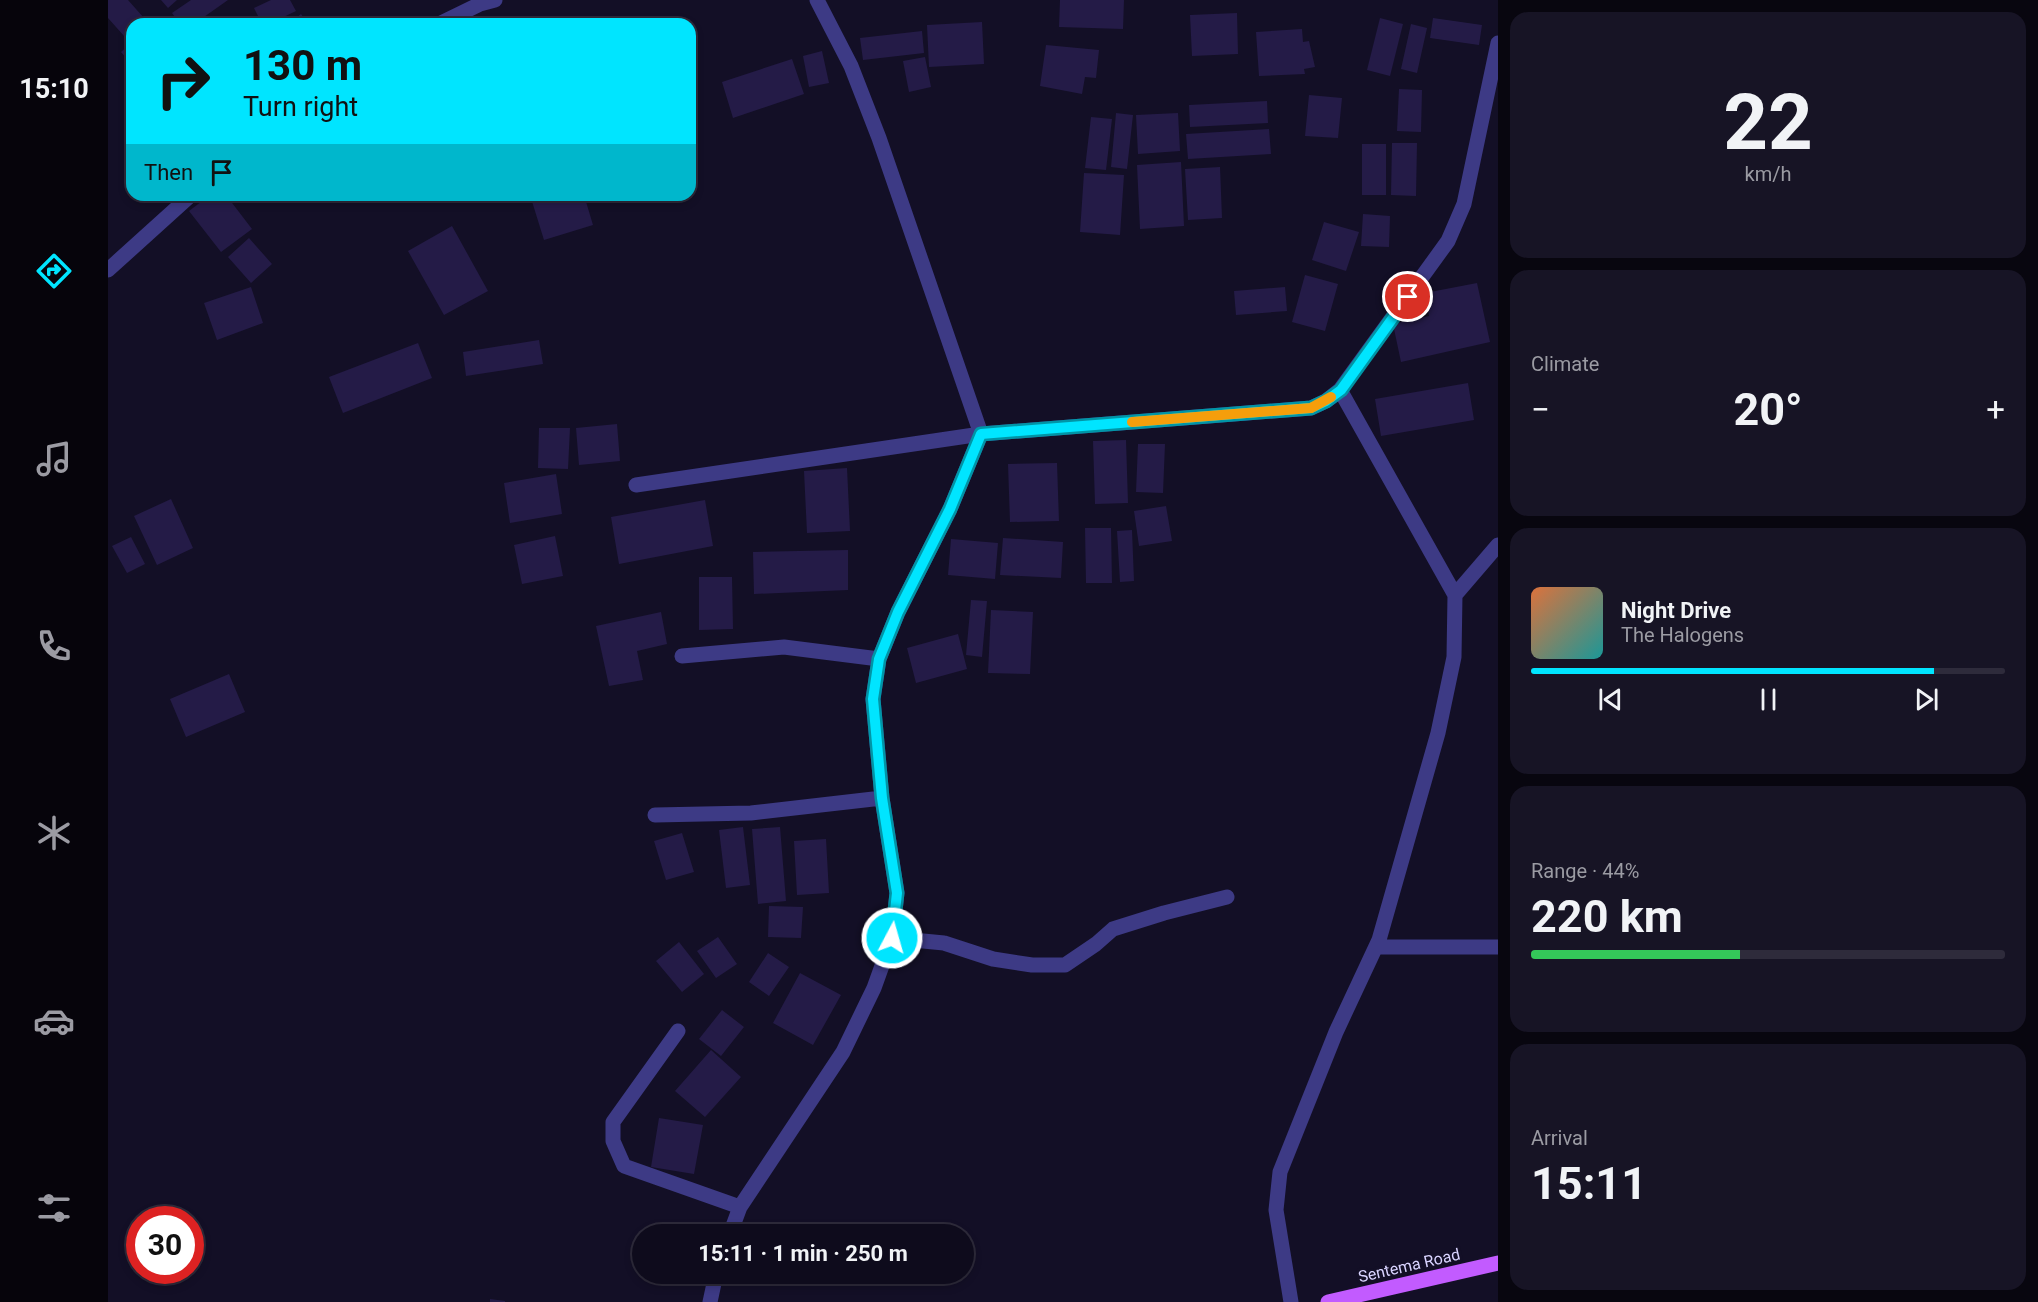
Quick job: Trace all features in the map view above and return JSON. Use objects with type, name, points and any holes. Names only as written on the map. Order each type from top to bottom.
[{"type":"main road","name":"Sentema Road","points":[[1328,1302],[1498,1263]]},
{"type":"street","points":[[451,18],[480,4],[495,0]]},
{"type":"street","points":[[734,1224],[740,1207],[843,1052],[874,988],[892,938],[897,893],[882,798],[873,699],[879,659],[898,612],[950,509],[981,434],[879,138],[851,66],[817,0]]},
{"type":"street","points":[[636,485],[981,434],[1311,408],[1326,401],[1341,390],[1448,241],[1464,204],[1498,43]]},
{"type":"street","points":[[108,270],[184,201]]},
{"type":"street","points":[[1291,1302],[1276,1210],[1280,1172],[1336,1032],[1376,947],[1438,733],[1454,657],[1455,595],[1341,390]]},
{"type":"street","points":[[1455,595],[1498,545]]},
{"type":"street","points":[[682,656],[784,647],[879,659]]},
{"type":"street","points":[[655,815],[751,813],[882,798]]},
{"type":"street","points":[[892,938],[944,943],[993,959],[1032,965],[1065,965],[1113,929],[1227,897]]},
{"type":"street","points":[[1376,947],[1498,947]]},
{"type":"street","points":[[678,1031],[613,1122],[613,1141],[624,1166],[740,1207]]},
{"type":"street","points":[[710,1302],[714,1284]]},
{"type":"building","points":[[108,0],[128,0],[144,18],[126,18],[124,36],[108,18]]},
{"type":"building","points":[[161,0],[177,0],[168,8]]},
{"type":"building","points":[[191,0],[228,0],[202,18],[176,18],[172,13]]},
{"type":"building","points":[[271,0],[290,0],[296,11],[281,18],[259,18],[254,8]]},
{"type":"building","points":[[1060,0],[1124,0],[1123,29],[1059,27]]},
{"type":"building","points":[[1237,13],[1238,54],[1192,56],[1190,15]]},
{"type":"building","points":[[1380,18],[1403,24],[1390,76],[1367,70]]},
{"type":"building","points":[[1433,18],[1482,25],[1479,45],[1430,38]]},
{"type":"building","points":[[982,22],[984,64],[929,67],[927,25]]},
{"type":"building","points":[[1411,24],[1427,28],[1417,73],[1401,69]]},
{"type":"building","points":[[1302,29],[1303,42],[1309,41],[1315,67],[1304,69],[1305,74],[1259,76],[1256,32]]},
{"type":"building","points":[[922,31],[924,53],[863,60],[860,38]]},
{"type":"building","points":[[1046,45],[1099,50],[1096,78],[1085,77],[1082,94],[1040,86]]},
{"type":"building","points":[[126,47],[126,58],[121,52]]},
{"type":"building","points":[[822,51],[829,83],[809,87],[803,56]]},
{"type":"building","points":[[925,57],[931,87],[909,92],[903,61]]},
{"type":"building","points":[[792,59],[804,94],[733,118],[722,82]]},
{"type":"building","points":[[1399,89],[1422,90],[1421,132],[1397,131]]},
{"type":"building","points":[[1309,95],[1342,98],[1338,138],[1305,136]]},
{"type":"building","points":[[1267,101],[1268,123],[1190,127],[1189,105]]},
{"type":"building","points":[[1116,113],[1133,115],[1127,169],[1111,167]]},
{"type":"building","points":[[1178,113],[1180,151],[1138,154],[1136,115]]},
{"type":"building","points":[[1091,117],[1112,119],[1106,170],[1085,168]]},
{"type":"building","points":[[1269,129],[1271,154],[1188,159],[1186,134]]},
{"type":"building","points":[[1392,143],[1417,143],[1416,196],[1391,195]]},
{"type":"building","points":[[1362,144],[1386,144],[1386,195],[1362,195]]},
{"type":"building","points":[[1181,162],[1184,226],[1140,229],[1137,165]]},
{"type":"building","points":[[1220,167],[1222,218],[1188,220],[1185,169]]},
{"type":"building","points":[[1084,173],[1124,175],[1120,235],[1080,232]]},
{"type":"building","points":[[202,201],[231,201],[252,229],[221,252],[189,211]]},
{"type":"building","points":[[532,201],[586,201],[593,225],[544,240]]},
{"type":"building","points":[[1363,214],[1390,216],[1389,247],[1361,246]]},
{"type":"building","points":[[1324,222],[1359,232],[1346,271],[1312,260]]},
{"type":"building","points":[[452,226],[488,291],[444,315],[408,251]]},
{"type":"building","points":[[249,238],[272,264],[251,283],[228,257]]},
{"type":"building","points":[[1305,275],[1338,284],[1325,331],[1292,322]]},
{"type":"building","points":[[1477,283],[1490,342],[1401,362],[1393,324],[1429,316],[1425,293]]},
{"type":"building","points":[[251,287],[263,323],[217,340],[204,303]]},
{"type":"building","points":[[1285,287],[1287,311],[1236,315],[1234,291]]},
{"type":"building","points":[[539,340],[543,364],[466,376],[463,352]]},
{"type":"building","points":[[418,343],[432,378],[343,413],[329,377]]},
{"type":"building","points":[[1468,383],[1474,420],[1381,436],[1375,399]]},
{"type":"building","points":[[617,424],[620,461],[579,465],[576,428]]},
{"type":"building","points":[[539,428],[570,428],[568,469],[538,468]]},
{"type":"building","points":[[1126,440],[1128,503],[1095,504],[1093,441]]},
{"type":"building","points":[[1138,444],[1165,444],[1163,493],[1136,492]]},
{"type":"building","points":[[1057,463],[1059,521],[1010,522],[1008,464]]},
{"type":"building","points":[[847,468],[850,531],[807,533],[804,471]]},
{"type":"building","points":[[556,474],[562,514],[510,523],[504,483]]},
{"type":"building","points":[[171,499],[193,548],[157,565],[134,516]]},
{"type":"building","points":[[705,500],[713,546],[619,564],[611,517]]},
{"type":"building","points":[[1166,506],[1172,541],[1139,546],[1134,511]]},
{"type":"building","points":[[1085,528],[1111,528],[1112,583],[1086,583]]},
{"type":"building","points":[[1132,530],[1134,581],[1120,582],[1117,531]]},
{"type":"building","points":[[555,536],[563,576],[522,584],[514,545]]},
{"type":"building","points":[[131,537],[145,564],[127,573],[112,546]]},
{"type":"building","points":[[1003,538],[1063,542],[1061,578],[1000,575]]},
{"type":"building","points":[[951,539],[998,543],[995,579],[948,575]]},
{"type":"building","points":[[848,550],[848,590],[754,594],[753,552]]},
{"type":"building","points":[[699,577],[732,577],[733,629],[699,630]]},
{"type":"building","points":[[971,600],[987,601],[982,657],[966,655]]},
{"type":"building","points":[[991,610],[1033,612],[1030,674],[988,673]]},
{"type":"building","points":[[661,612],[667,644],[637,651],[643,680],[609,686],[596,626]]},
{"type":"building","points":[[958,634],[967,669],[916,683],[907,648]]},
{"type":"building","points":[[229,674],[245,712],[186,737],[170,699]]},
{"type":"building","points":[[743,827],[750,885],[726,888],[719,830]]},
{"type":"building","points":[[780,827],[786,901],[758,904],[752,829]]},
{"type":"building","points":[[682,833],[694,872],[666,880],[654,841]]},
{"type":"building","points":[[826,839],[829,893],[797,895],[794,841]]},
{"type":"building","points":[[769,906],[803,907],[801,938],[768,937]]},
{"type":"building","points":[[718,937],[737,964],[716,978],[697,951]]},
{"type":"building","points":[[679,942],[704,974],[682,992],[656,961]]},
{"type":"building","points":[[768,953],[789,967],[769,996],[749,982]]},
{"type":"building","points":[[800,973],[841,995],[813,1045],[773,1023]]},
{"type":"building","points":[[722,1010],[744,1027],[721,1056],[699,1039]]},
{"type":"building","points":[[711,1050],[741,1077],[705,1117],[675,1091]]},
{"type":"building","points":[[659,1118],[703,1125],[694,1174],[651,1167]]},
{"type":"building","points":[[490,1299],[505,1301],[505,1302],[490,1302]]},
{"type":"slow traffic","points":[[1132,422],[1311,408],[1331,397]]},
{"type":"route","points":[[892,938],[897,893],[882,798],[873,699],[879,659],[898,612],[950,509],[981,434],[1311,408],[1341,390],[1408,297]]}]
